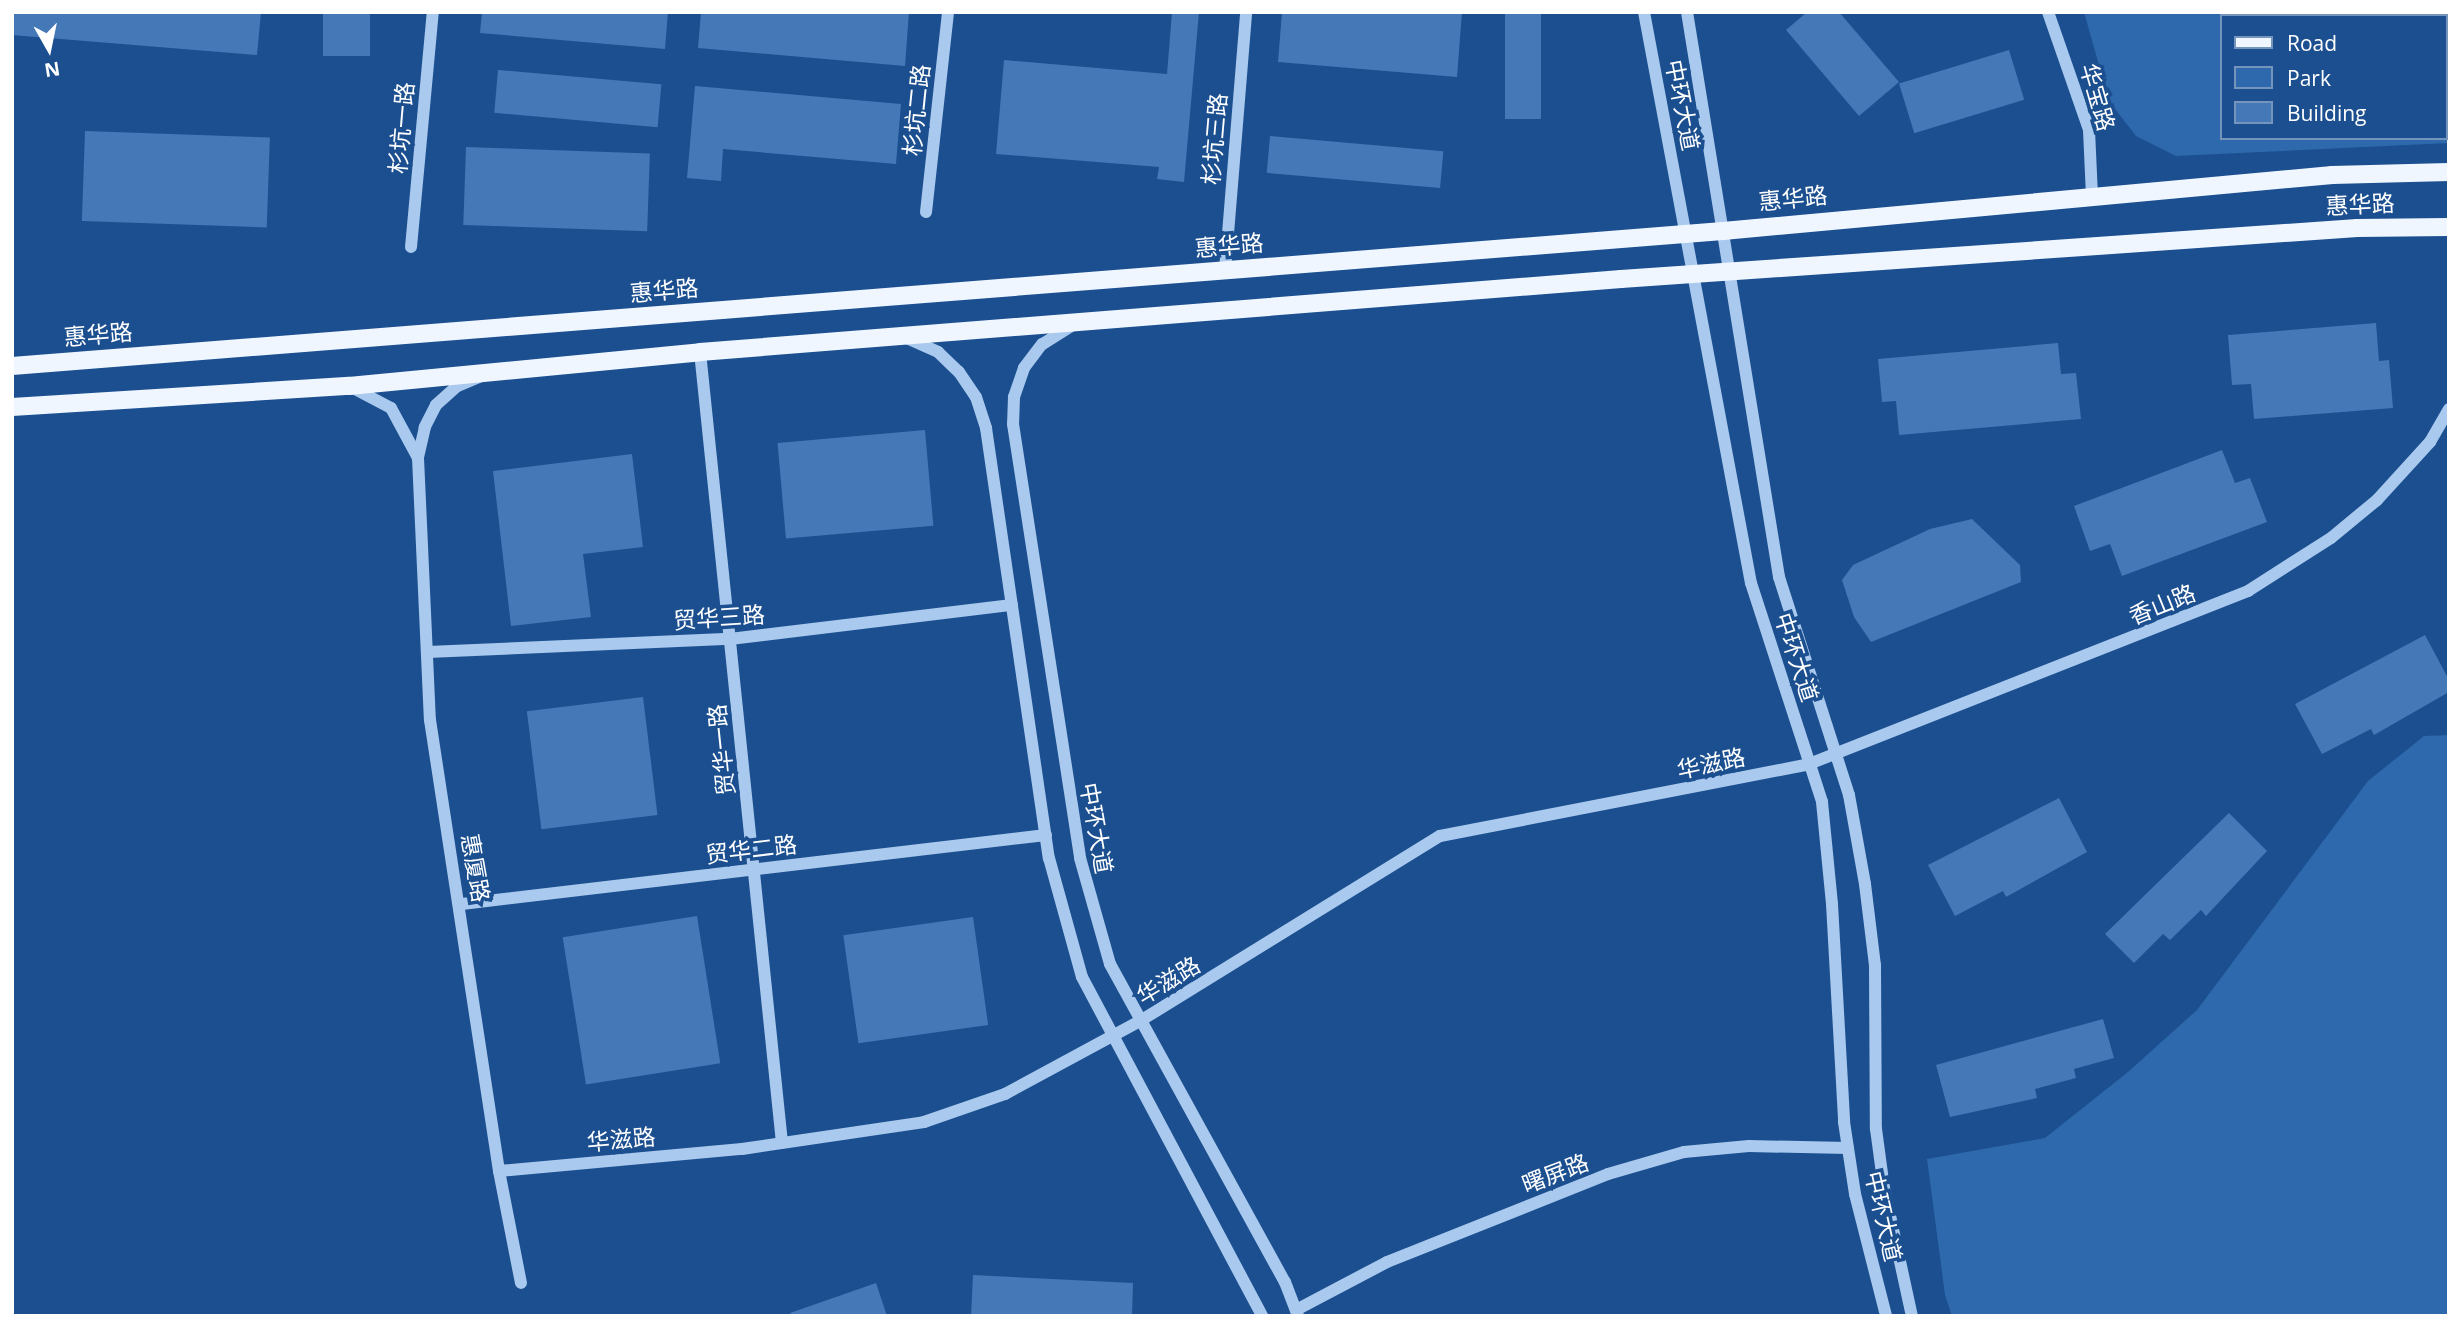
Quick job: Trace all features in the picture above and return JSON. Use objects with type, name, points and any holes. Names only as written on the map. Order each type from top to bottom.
[{"type":"main road","name":"惠华路","points":[[12,366],[1723,231],[2332,174],[2449,172]]},
{"type":"main road","name":"惠华路","points":[[12,407],[349,386],[700,352],[909,339],[1730,271],[2357,228],[2449,227]]},
{"type":"street","name":"杉坑一路","points":[[411,247],[432,12]]},
{"type":"street","name":"杉坑二路","points":[[926,212],[948,12]]},
{"type":"street","name":"杉坑三路","points":[[1225,270],[1246,12]]},
{"type":"street","name":"中环大道","points":[[1644,12],[1751,583],[1822,802],[1832,904],[1848,1148],[1886,1316]]},
{"type":"street","name":"中环大道","points":[[1687,12],[1779,577],[1849,795],[1865,884],[1875,965],[1877,1129],[1884,1188],[1912,1316]]},
{"type":"street","name":"华宝路","points":[[2048,12],[2089,131],[2092,196]]},
{"type":"street","name":"中环大道","points":[[1073,325],[1042,344],[1024,368],[1014,397],[1013,424],[1080,858],[1110,964],[1285,1282],[1297,1313]]},
{"type":"street","points":[[909,339],[938,352],[976,397],[986,428],[1046,835],[1074,955],[1111,1034],[1262,1316]]},
{"type":"street","name":"贸华一路","points":[[700,352],[782,1143]]},
{"type":"street","points":[[418,458],[436,405],[456,387],[485,374]]},
{"type":"street","points":[[349,386],[391,408],[418,458]]},
{"type":"street","name":"香山路","points":[[1835,752],[2067,665],[2248,591],[2331,538],[2378,500],[2430,442],[2449,409]]},
{"type":"street","name":"惠厦路","points":[[418,458],[434,761],[461,904],[499,1171],[521,1283]]},
{"type":"street","name":"贸华三路","points":[[428,652],[730,639],[1012,605]]},
{"type":"street","name":"华滋路","points":[[499,1171],[782,1143],[924,1122],[1005,1094],[1111,1034],[1140,1021],[1440,836],[1809,764],[1835,752]]},
{"type":"street","name":"贸华二路","points":[[461,904],[1046,835]]},
{"type":"street","name":"曙屏路","points":[[1297,1313],[1387,1262],[1621,1171],[1697,1151],[1749,1146],[1848,1148]]},
{"type":"green space","points":[[2084,12],[2449,12],[2449,143],[2176,156],[2136,136],[2109,101]]},
{"type":"green space","points":[[2449,735],[2449,1316],[1952,1316],[1945,1295],[1927,1159],[2045,1138],[2128,1072],[2197,1010],[2368,781],[2424,736]]},
{"type":"building","points":[[12,12],[261,12],[257,55],[12,35]]},
{"type":"building","points":[[323,12],[370,12],[370,56],[323,56]]},
{"type":"building","points":[[482,12],[668,12],[665,49],[480,33]]},
{"type":"building","points":[[701,12],[909,12],[905,66],[698,48]]},
{"type":"building","points":[[1172,12],[1199,12],[1184,182],[1157,179],[1159,167],[996,154],[1004,60],[1167,74]]},
{"type":"building","points":[[1282,12],[1462,12],[1457,77],[1278,62]]},
{"type":"building","points":[[1505,12],[1541,12],[1541,119],[1505,119]]},
{"type":"building","points":[[1807,12],[1839,12],[1899,82],[1859,116],[1786,30]]},
{"type":"building","points":[[2009,50],[2024,100],[1914,133],[1899,84]]},
{"type":"building","points":[[498,70],[661,84],[658,127],[494,113]]},
{"type":"building","points":[[695,86],[901,104],[896,164],[723,149],[721,181],[687,178]]},
{"type":"building","points":[[85,131],[270,137],[267,227],[82,221]]},
{"type":"building","points":[[1270,136],[1443,151],[1440,188],[1267,173]]},
{"type":"building","points":[[466,147],[650,153],[647,231],[463,225]]},
{"type":"building","points":[[2376,323],[2379,361],[2389,360],[2393,408],[2254,419],[2251,384],[2232,385],[2228,335]]},
{"type":"building","points":[[2058,343],[2061,374],[2076,373],[2081,419],[1899,435],[1896,401],[1882,402],[1878,359]]},
{"type":"building","points":[[925,430],[933,526],[786,539],[778,443]]},
{"type":"building","points":[[2222,450],[2235,483],[2250,478],[2267,522],[2122,576],[2110,544],[2090,551],[2074,506]]},
{"type":"building","points":[[632,454],[643,547],[583,554],[591,617],[511,626],[493,471]]},
{"type":"building","points":[[1972,519],[2020,565],[2021,582],[1871,642],[1854,617],[1842,580],[1853,565],[1930,529]]},
{"type":"building","points":[[2425,635],[2449,680],[2449,692],[2374,735],[2371,729],[2322,754],[2295,704]]},
{"type":"building","points":[[643,697],[658,815],[541,829],[527,711]]},
{"type":"building","points":[[2059,798],[2087,852],[2006,897],[2003,891],[1955,916],[1928,865]]},
{"type":"building","points":[[2229,813],[2267,851],[2206,916],[2201,910],[2170,940],[2163,934],[2134,963],[2105,934]]},
{"type":"building","points":[[697,916],[720,1063],[586,1084],[563,937]]},
{"type":"building","points":[[973,917],[988,1025],[858,1043],[843,935]]},
{"type":"building","points":[[2103,1019],[2114,1058],[2074,1069],[2076,1078],[2035,1089],[2037,1098],[1950,1117],[1936,1065]]},
{"type":"building","points":[[973,1275],[1133,1283],[1132,1316],[971,1316]]},
{"type":"building","points":[[876,1283],[887,1316],[791,1316],[790,1313]]}]
